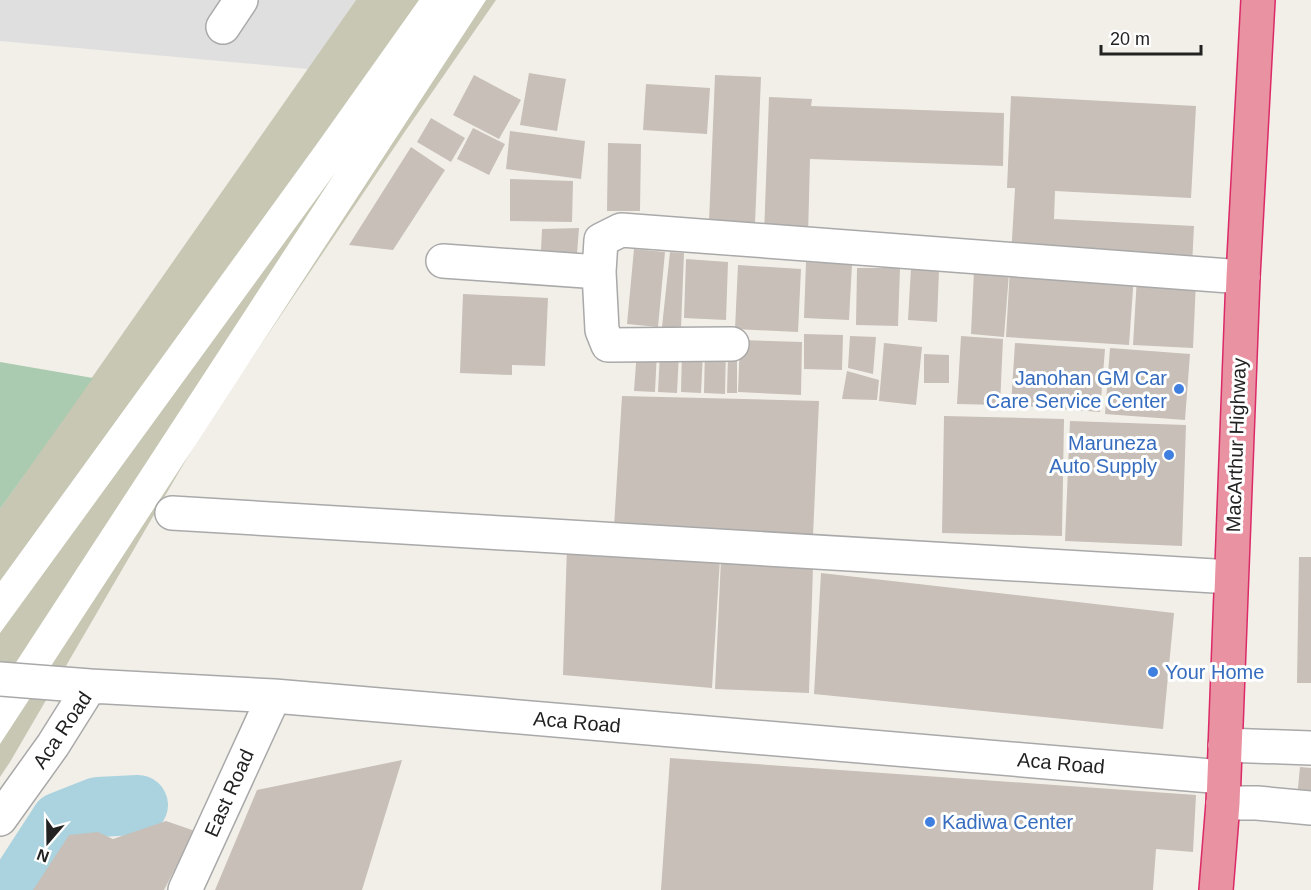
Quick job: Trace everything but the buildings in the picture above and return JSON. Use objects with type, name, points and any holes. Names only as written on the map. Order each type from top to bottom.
[{"type":"highway","name":"MacArthur Highway","points":[[1216,890],[1226,745],[1243,277],[1258,0]]},
{"type":"street","points":[[223,27],[241,0]]},
{"type":"street","points":[[732,344],[608,345],[602,330],[599,272],[601,240],[621,230],[1243,277]]},
{"type":"street","points":[[443,261],[599,272]]},
{"type":"street","points":[[172,513],[1232,577]]},
{"type":"street","points":[[0,679],[90,686]]},
{"type":"street","name":"Aca Road","points":[[0,819],[53,745],[90,686],[274,696],[1223,790],[1257,803],[1311,808]]},
{"type":"street","name":"East Road","points":[[185,890],[274,696]]},
{"type":"street","points":[[1226,745],[1311,748]]},
{"type":"shaded area","points":[[0,0],[356,0],[308,69],[0,41]]},
{"type":"shaded area","points":[[356,0],[496,0],[204,429],[0,777],[0,509]]},
{"type":"green space","points":[[0,362],[93,378],[0,509]]},
{"type":"pier","points":[[419,0],[486,0],[0,744],[0,687],[335,173],[0,633],[0,581]]},
{"type":"waterway","points":[[52,803],[60,822]]},
{"type":"waterway","points":[[16,890],[60,822],[98,807],[138,805]]},
{"type":"place","name":"Janohan GM Car Care Service Center","points":[[1179,389]]},
{"type":"place","name":"Maruneza Auto Supply","points":[[1169,455]]},
{"type":"place","name":"Your Home","points":[[1153,672]]},
{"type":"place","name":"Kadiwa Center","points":[[930,822]]}]
